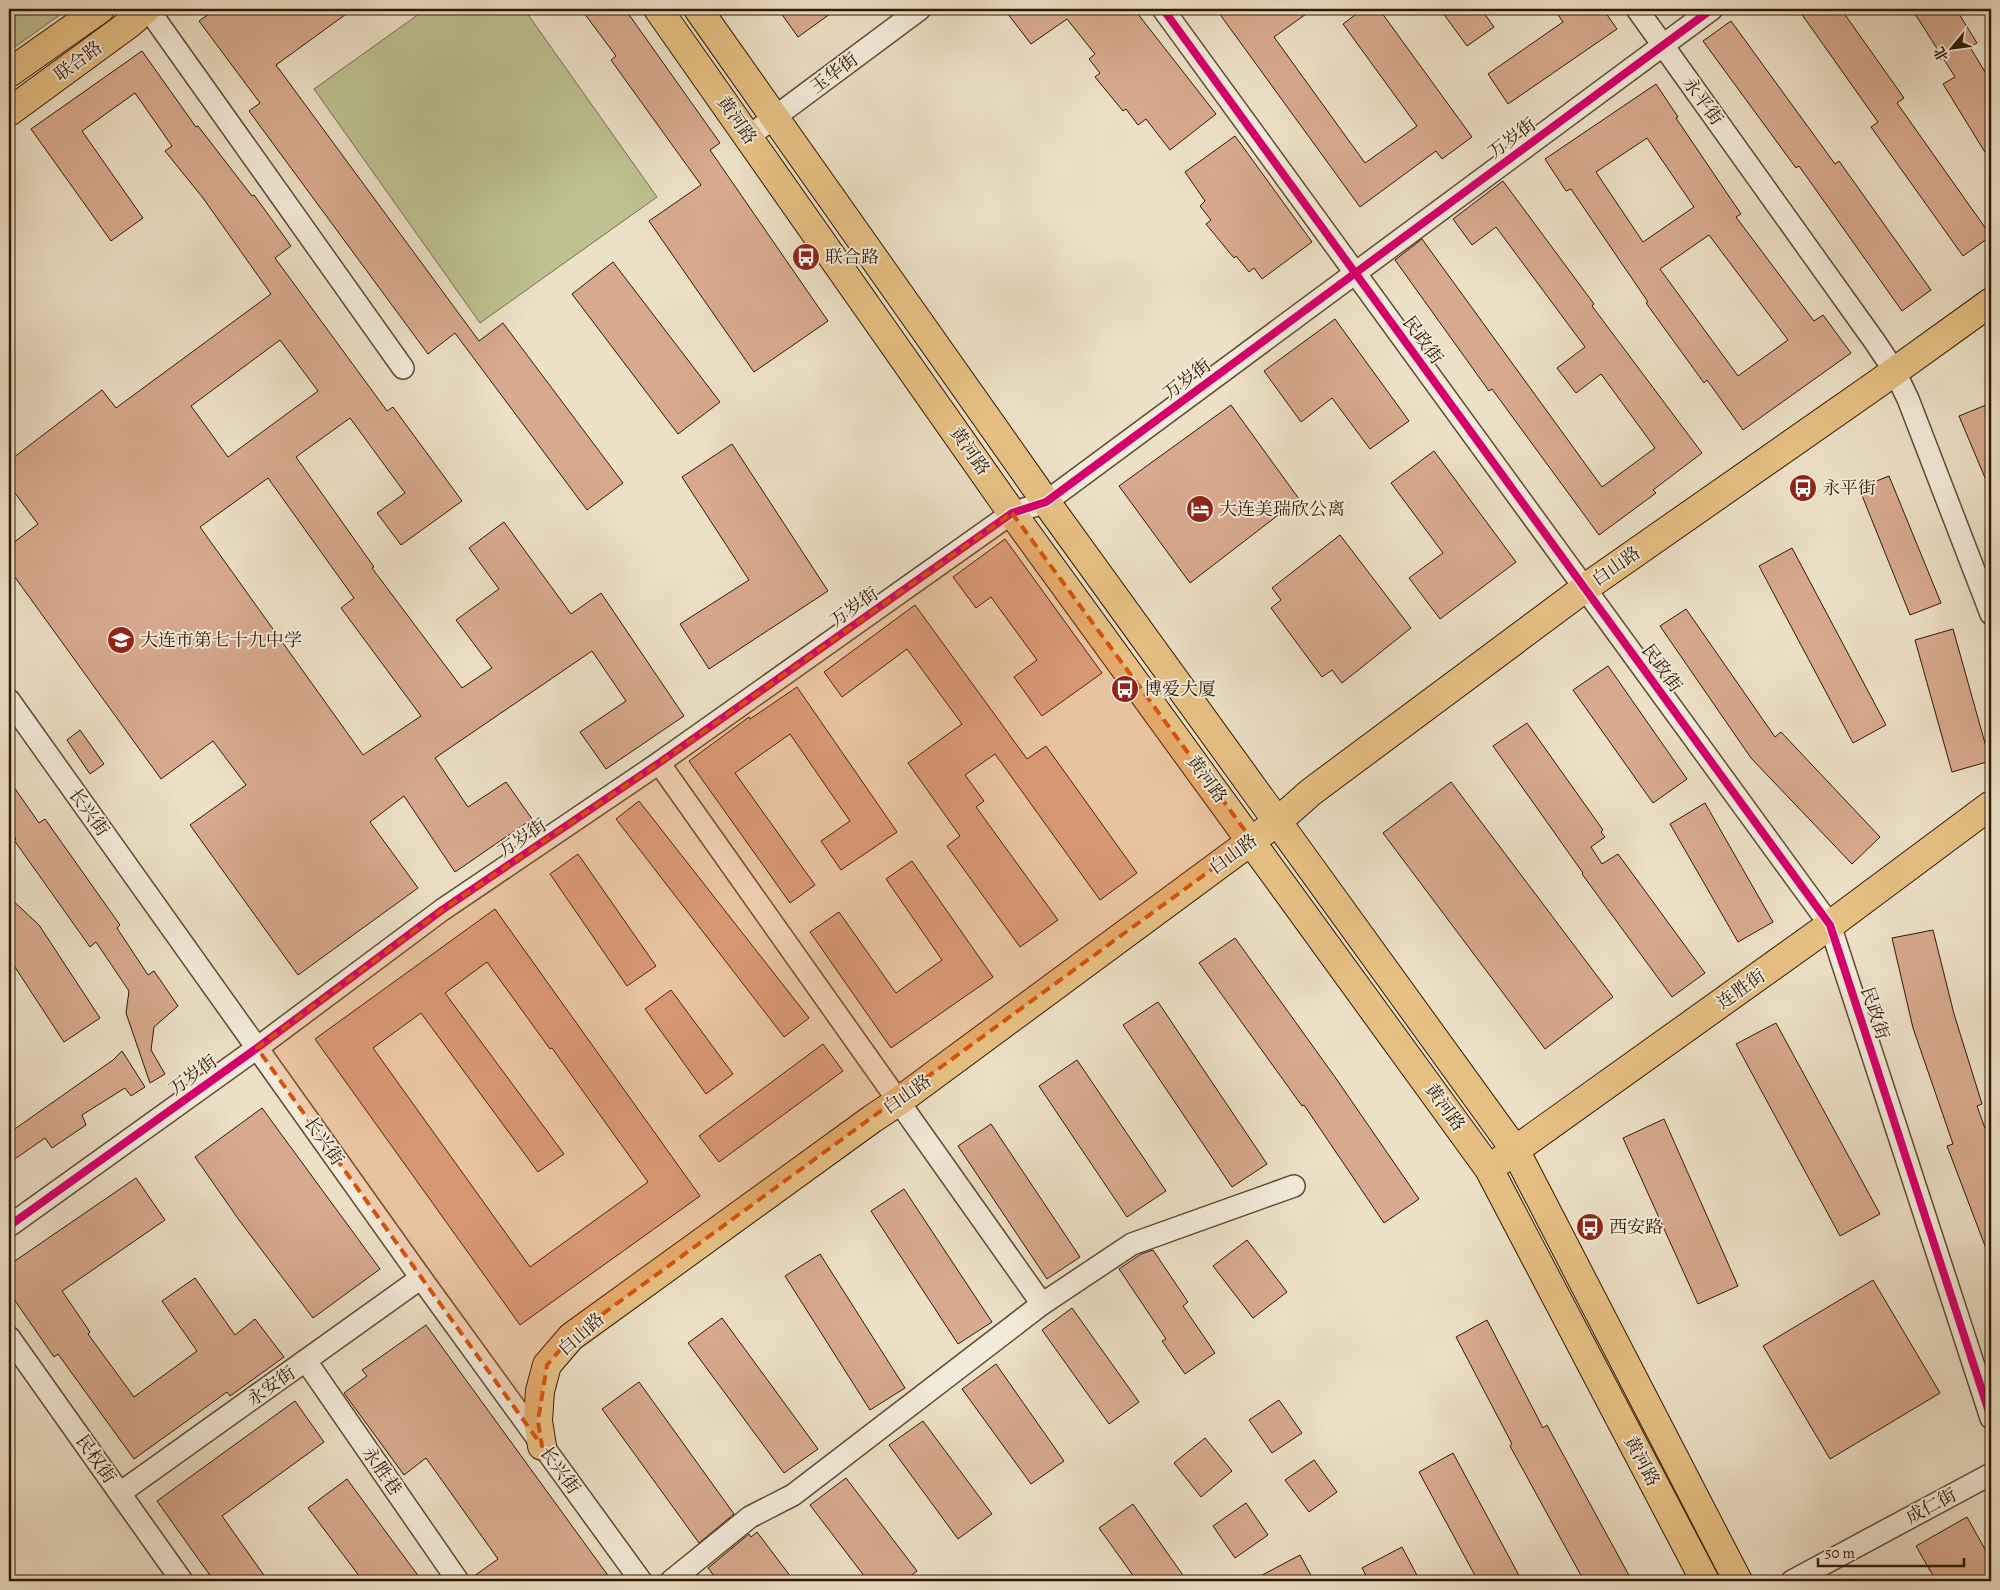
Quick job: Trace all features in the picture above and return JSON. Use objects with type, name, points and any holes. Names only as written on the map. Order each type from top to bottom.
[{"type":"main road","name":"联合路","points":[[9,73],[100,9]]},
{"type":"main road","name":"联合路","points":[[9,112],[147,9]]},
{"type":"main road","name":"黄河路","points":[[658,9],[1012,513],[1252,840],[1489,1169],[1705,1581]]},
{"type":"main road","name":"黄河路","points":[[698,9],[1046,502],[1515,1150],[1738,1581]]},
{"type":"main road","name":"白山路","points":[[542,1446],[538,1420],[540,1391],[547,1364],[571,1337],[872,1119],[900,1101],[1277,822],[1311,792],[1585,588],[1895,372],[1991,302]]},
{"type":"main road","name":"连胜街","points":[[1489,1169],[1830,925],[1991,806]]},
{"type":"street","points":[[147,9],[403,368]]},
{"type":"street","name":"玉华街","points":[[748,136],[920,9]]},
{"type":"street","name":"民政街","points":[[1163,9],[1830,925],[1991,1418]]},
{"type":"street","name":"永平街","points":[[1637,9],[1895,372],[1908,398],[1991,614]]},
{"type":"street","name":"万岁街","points":[[9,1226],[257,1048],[442,910],[659,764],[1012,513],[1046,502],[1712,9]]},
{"type":"street","name":"长兴街","points":[[9,700],[421,1278],[641,1581]]},
{"type":"street","points":[[659,764],[900,1101],[1042,1304]]},
{"type":"street","points":[[672,1581],[750,1517],[792,1494],[1042,1304],[1132,1244],[1294,1186]]},
{"type":"street","name":"永安街","points":[[120,1493],[421,1278]]},
{"type":"street","name":"民权街","points":[[9,1336],[182,1581]]},
{"type":"street","name":"永胜巷","points":[[306,1361],[458,1581]]},
{"type":"street","name":"成仁街","points":[[1792,1581],[1991,1474]]},
{"type":"highlighted area","points":[[1012,513],[1252,840],[571,1337],[547,1365],[538,1421],[542,1446],[257,1048],[442,910],[659,763]]},
{"type":"green space","points":[[9,9],[68,9],[9,51]]},
{"type":"green space","points":[[426,9],[524,9],[657,197],[480,323],[314,89]]},
{"type":"building","points":[[216,9],[353,9],[276,65],[479,341],[503,323],[623,483],[587,510],[455,333],[428,354],[249,111],[260,103],[199,21]]},
{"type":"building","points":[[581,9],[625,9],[720,143],[710,150],[828,321],[754,372],[649,221],[701,185],[611,60],[616,56]]},
{"type":"building","points":[[778,9],[837,9],[798,37]]},
{"type":"building","points":[[1004,9],[1134,9],[1216,114],[1170,150],[1146,119],[1138,125],[1126,109],[1123,111],[1095,77],[1100,73],[1089,59],[1095,54],[1067,19],[1031,44]]},
{"type":"building","points":[[1216,9],[1313,9],[1274,37],[1365,163],[1417,126],[1343,24],[1363,9],[1379,9],[1472,137],[1442,159],[1436,151],[1360,207]]},
{"type":"building","points":[[1440,9],[1481,9],[1494,27],[1467,46]]},
{"type":"building","points":[[1554,9],[1603,9],[1617,29],[1508,104],[1488,74],[1563,22]]},
{"type":"building","points":[[1798,9],[1841,9],[1904,98],[1897,103],[1991,236],[1963,256],[1871,127],[1878,122]]},
{"type":"building","points":[[1912,9],[1956,9],[1977,43],[1970,47],[1991,82],[1991,162],[1943,84],[1955,77]]},
{"type":"building","points":[[1731,21],[1835,164],[1839,161],[1931,290],[1902,311],[1799,166],[1796,168],[1703,41]]},
{"type":"building","points":[[142,51],[196,127],[198,126],[252,196],[254,195],[291,246],[275,258],[387,411],[393,407],[462,501],[401,545],[377,513],[405,493],[350,418],[296,457],[374,567],[372,568],[462,688],[492,668],[456,620],[499,589],[469,548],[504,522],[571,614],[601,593],[684,716],[606,769],[580,732],[626,701],[592,651],[435,758],[468,807],[506,782],[532,819],[455,872],[404,796],[370,822],[418,888],[298,975],[190,825],[246,785],[213,741],[161,779],[9,569],[9,546],[38,524],[9,485],[9,461],[102,390],[116,408],[271,294],[203,198],[165,151],[172,146],[135,93],[82,131],[143,218],[111,241],[31,129]],"holes":[[[280,340],[318,391],[228,457],[191,406]],[[268,478],[354,598],[341,608],[421,716],[363,755],[200,527]]]},
{"type":"building","points":[[1656,84],[1678,117],[1676,118],[1741,214],[1736,217],[1814,321],[1823,315],[1851,353],[1743,430],[1707,380],[1704,383],[1646,303],[1648,302],[1571,189],[1566,191],[1545,159]],"holes":[[[1647,138],[1694,207],[1643,242],[1596,172]],[[1709,235],[1788,340],[1738,376],[1660,269]]]},
{"type":"building","points":[[1235,136],[1312,242],[1262,279],[1254,268],[1249,272],[1236,256],[1234,258],[1206,224],[1211,220],[1200,206],[1205,201],[1185,172]]},
{"type":"building","points":[[1503,181],[1594,304],[1592,306],[1702,453],[1653,490],[1656,493],[1599,535],[1492,389],[1489,391],[1395,260],[1422,239],[1602,487],[1655,448],[1601,374],[1576,393],[1557,368],[1585,347],[1496,227],[1472,245],[1453,219]]},
{"type":"building","points":[[613,262],[720,402],[678,434],[572,294]]},
{"type":"building","points":[[1335,319],[1409,421],[1370,449],[1332,398],[1301,422],[1264,371]]},
{"type":"building","points":[[1991,403],[1991,492],[1959,416]]},
{"type":"building","points":[[1231,405],[1299,499],[1190,583],[1119,486]]},
{"type":"building","points":[[732,444],[828,591],[709,669],[680,624],[749,580],[682,477]]},
{"type":"building","points":[[1434,451],[1516,562],[1440,619],[1409,578],[1443,553],[1391,483]]},
{"type":"building","points":[[1889,476],[1941,603],[1910,615],[1859,488]]},
{"type":"building","points":[[1340,535],[1411,628],[1342,683],[1332,670],[1322,677],[1271,608],[1281,600],[1272,588]]},
{"type":"building","points":[[1005,539],[1102,673],[1042,716],[1014,677],[1037,660],[991,597],[976,608],[953,577]]},
{"type":"building","points":[[1792,548],[1886,725],[1853,743],[1759,566]]},
{"type":"building","points":[[915,605],[1027,759],[1046,746],[1137,873],[1100,900],[995,754],[965,775],[984,801],[976,807],[1058,920],[1020,947],[947,846],[960,836],[908,763],[962,724],[907,649],[842,697],[824,672]]},
{"type":"building","points":[[1686,609],[1775,737],[1781,732],[1880,837],[1852,864],[1751,758],[1660,626]]},
{"type":"building","points":[[1953,629],[1990,761],[1952,772],[1915,640]]},
{"type":"building","points":[[1608,666],[1687,779],[1653,803],[1573,690]]},
{"type":"building","points":[[797,687],[897,832],[841,870],[821,841],[850,821],[790,734],[735,773],[815,885],[790,903],[689,761],[749,717],[750,719]]},
{"type":"building","points":[[1527,723],[1603,830],[1601,832],[1605,837],[1591,847],[1602,864],[1618,854],[1705,973],[1672,997],[1582,874],[1493,746]]},
{"type":"building","points":[[80,730],[104,764],[90,774],[67,740]]},
{"type":"building","points":[[9,780],[39,823],[45,819],[120,925],[117,928],[148,975],[154,971],[178,1006],[154,1027],[151,1050],[165,1074],[150,1083],[126,1013],[129,991],[96,942],[90,947],[14,840],[16,839],[9,828]]},
{"type":"building","points":[[1451,782],[1613,997],[1545,1049],[1383,833]]},
{"type":"building","points":[[639,801],[809,1018],[784,1037],[616,819]]},
{"type":"building","points":[[1705,803],[1773,922],[1738,942],[1670,824]]},
{"type":"building","points":[[578,854],[656,966],[627,986],[550,874]]},
{"type":"building","points":[[912,861],[993,977],[891,1048],[810,932],[839,912],[896,993],[942,960],[886,879]]},
{"type":"building","points":[[9,897],[39,925],[100,1018],[64,1042],[9,958]]},
{"type":"building","points":[[495,909],[700,1196],[520,1325],[315,1039]],"holes":[[[487,962],[550,1049],[552,1048],[648,1182],[530,1267],[373,1048],[421,1013],[538,1172],[564,1154],[445,993]]]},
{"type":"building","points":[[1933,930],[1954,1014],[1982,1104],[1977,1106],[1991,1145],[1991,1259],[1947,1146],[1953,1144],[1913,1028],[1892,938]]},
{"type":"building","points":[[1235,938],[1335,1077],[1419,1199],[1384,1223],[1304,1105],[1302,1106],[1199,963]]},
{"type":"building","points":[[671,990],[733,1074],[706,1094],[645,1009]]},
{"type":"building","points":[[1158,1002],[1267,1164],[1232,1187],[1123,1025]]},
{"type":"building","points":[[1776,1023],[1880,1214],[1840,1236],[1736,1044]]},
{"type":"building","points":[[823,1044],[843,1071],[719,1162],[699,1136]]},
{"type":"building","points":[[122,1051],[145,1087],[131,1096],[125,1088],[82,1115],[86,1125],[52,1148],[45,1138],[9,1163],[9,1133],[113,1060]]},
{"type":"building","points":[[1077,1060],[1166,1191],[1127,1217],[1039,1086]]},
{"type":"building","points":[[262,1108],[380,1269],[313,1318],[239,1220],[195,1157]]},
{"type":"building","points":[[1664,1119],[1738,1286],[1698,1304],[1623,1138]]},
{"type":"building","points":[[991,1124],[1080,1257],[1047,1279],[958,1146]]},
{"type":"building","points":[[136,1178],[165,1220],[62,1291],[90,1332],[88,1334],[134,1397],[197,1351],[162,1301],[195,1278],[235,1335],[255,1319],[284,1357],[230,1396],[227,1392],[134,1459],[58,1354],[54,1357],[9,1292],[9,1265]]},
{"type":"building","points":[[904,1189],[992,1322],[958,1344],[871,1211]]},
{"type":"building","points":[[1247,1240],[1287,1292],[1253,1318],[1213,1266]]},
{"type":"building","points":[[1153,1250],[1188,1302],[1183,1306],[1215,1353],[1185,1374],[1162,1341],[1166,1339],[1119,1269],[1141,1254]]},
{"type":"building","points":[[820,1254],[905,1388],[870,1410],[785,1276]]},
{"type":"building","points":[[1873,1280],[1940,1393],[1830,1459],[1763,1346]]},
{"type":"building","points":[[1072,1308],[1139,1402],[1109,1424],[1042,1330]]},
{"type":"building","points":[[722,1318],[818,1449],[784,1473],[688,1343]]},
{"type":"building","points":[[1487,1320],[1543,1428],[1547,1425],[1632,1581],[1584,1581],[1510,1446],[1512,1444],[1456,1337]]},
{"type":"building","points":[[426,1325],[612,1581],[470,1581],[470,1579],[498,1559],[426,1458],[404,1475],[344,1393],[367,1376],[362,1370]]},
{"type":"building","points":[[996,1364],[1064,1461],[1031,1484],[962,1389]]},
{"type":"building","points":[[639,1382],[734,1514],[699,1543],[602,1409]]},
{"type":"building","points":[[1279,1400],[1302,1433],[1272,1453],[1249,1420]]},
{"type":"building","points":[[295,1401],[324,1442],[222,1516],[268,1581],[214,1581],[157,1501]]},
{"type":"building","points":[[923,1421],[992,1514],[958,1539],[889,1445]]},
{"type":"building","points":[[1205,1438],[1232,1471],[1201,1497],[1174,1463]]},
{"type":"building","points":[[1453,1453],[1522,1581],[1478,1581],[1419,1472]]},
{"type":"building","points":[[1314,1460],[1337,1492],[1309,1512],[1285,1480]]},
{"type":"building","points":[[846,1478],[917,1571],[904,1581],[868,1581],[810,1505]]},
{"type":"building","points":[[347,1479],[422,1581],[363,1581],[308,1508]]},
{"type":"building","points":[[1246,1503],[1268,1535],[1235,1558],[1213,1526]]},
{"type":"building","points":[[1133,1504],[1187,1581],[1137,1581],[1099,1528]]},
{"type":"building","points":[[1967,1517],[1991,1560],[1991,1572],[1983,1581],[1936,1581],[1916,1546]]},
{"type":"building","points":[[757,1532],[794,1581],[718,1581],[708,1568],[749,1534],[751,1537]]},
{"type":"building","points":[[1402,1547],[1420,1581],[1369,1581],[1362,1568]]},
{"type":"building","points":[[1300,1555],[1314,1581],[1251,1581]]},
{"type":"cycle path","points":[[1163,9],[1830,925],[1991,1418]]},
{"type":"cycle path","points":[[9,1226],[257,1048],[442,910],[659,763],[1012,513],[1046,502],[1712,9]]},
{"type":"place","name":"联合路","points":[[806,257]]},
{"type":"place","name":"永平街","points":[[1803,488]]},
{"type":"place","name":"大连美瑞欣公离","points":[[1200,509]]},
{"type":"place","name":"大连市第七十九中学","points":[[121,640]]},
{"type":"place","name":"博爱大厦","points":[[1125,689]]},
{"type":"place","name":"西安路","points":[[1590,1227]]}]
